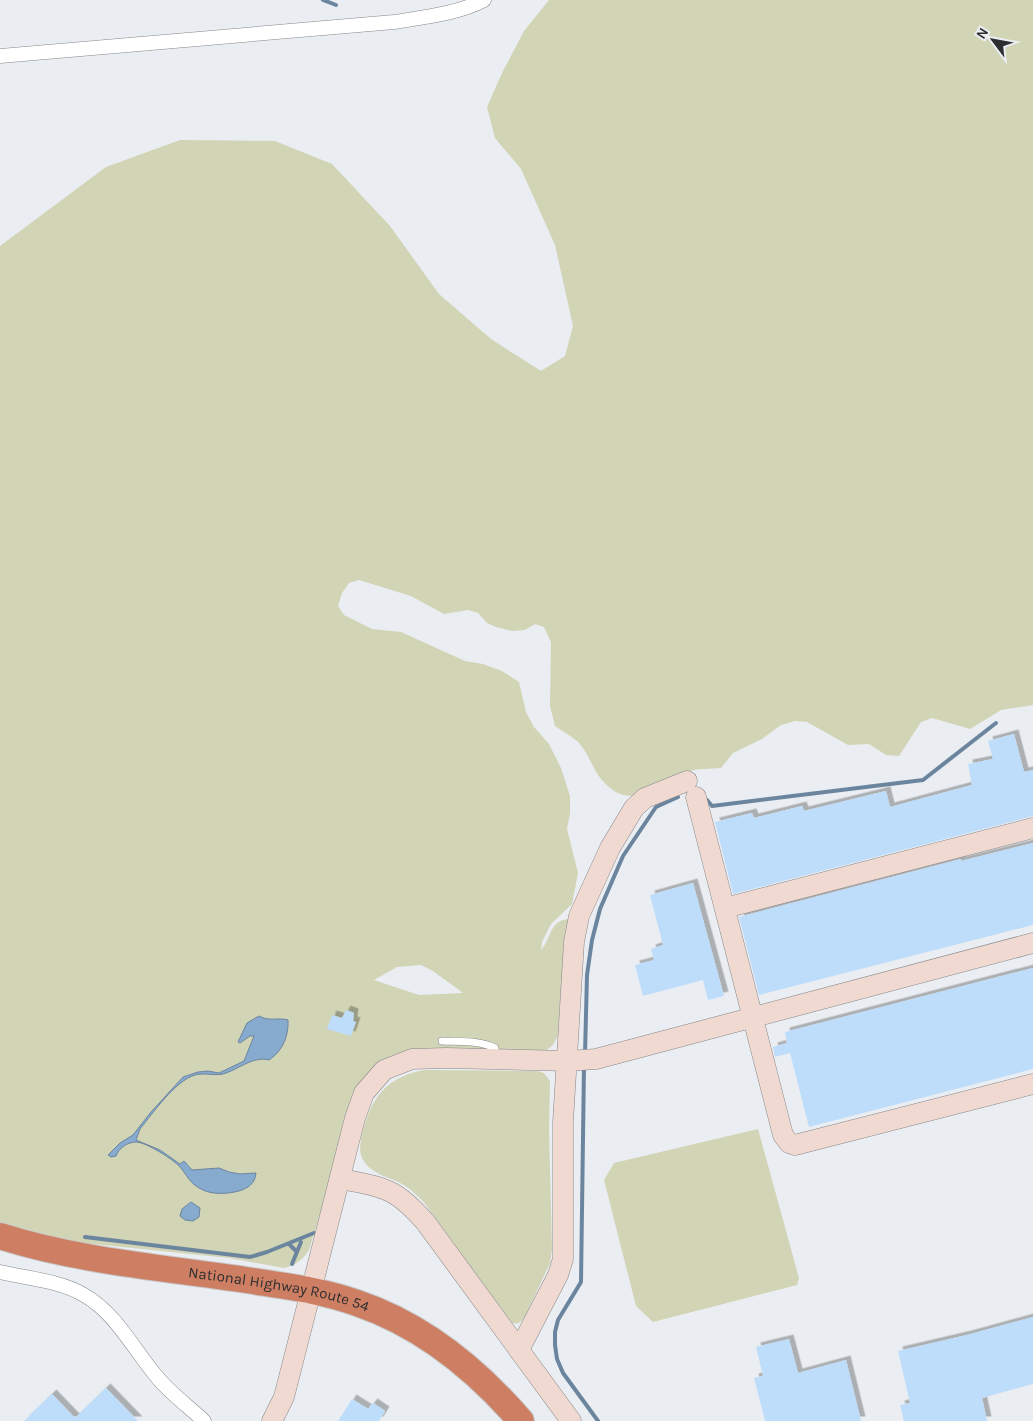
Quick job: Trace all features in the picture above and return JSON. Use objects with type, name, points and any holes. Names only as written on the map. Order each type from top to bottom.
[{"type":"highway","name":"National Highway Route 54","points":[[0,1236],[49,1249],[94,1257],[312,1290],[357,1303],[393,1318],[421,1334],[481,1379],[522,1421]]},
{"type":"street","points":[[0,56],[394,22],[435,16],[477,4],[484,0]]},
{"type":"street","points":[[519,1350],[558,1275],[563,1259],[563,1122],[574,942],[579,916],[610,848],[634,808],[645,798],[692,789],[784,1135],[792,1144],[1033,1084]]},
{"type":"street","points":[[725,908],[1033,828]]},
{"type":"street","points":[[272,1421],[284,1397],[355,1118],[364,1093],[384,1070],[412,1059],[568,1061],[596,1059],[1033,943]]},
{"type":"street","points":[[340,1178],[387,1190],[397,1194],[411,1206],[426,1223],[571,1421]]},
{"type":"street","points":[[0,1272],[65,1286],[76,1290],[96,1303],[114,1320],[159,1379],[204,1421]]},
{"type":"lane","points":[[442,1041],[489,1045],[495,1048],[496,1060]]},
{"type":"green space","points":[[549,0],[1033,0],[1033,705],[1001,710],[970,729],[932,718],[921,722],[899,756],[886,755],[869,744],[848,745],[807,722],[795,721],[781,725],[762,739],[733,753],[721,768],[691,771],[644,793],[623,795],[613,790],[602,780],[581,745],[555,726],[550,706],[551,642],[544,627],[535,624],[525,630],[512,631],[487,623],[478,613],[468,610],[444,614],[411,596],[359,580],[349,583],[342,593],[338,606],[344,615],[372,629],[401,632],[465,661],[483,664],[502,671],[519,682],[526,712],[534,727],[549,744],[561,768],[570,796],[570,813],[567,829],[578,873],[572,904],[551,924],[542,942],[541,950],[555,926],[559,922],[571,919],[560,1000],[558,1035],[553,1045],[547,1050],[540,1052],[378,1068],[329,1185],[309,1250],[294,1265],[284,1268],[229,1258],[84,1243],[51,1238],[0,1223],[0,246],[106,167],[180,140],[275,141],[332,164],[390,226],[439,294],[491,339],[541,371],[565,356],[573,326],[555,245],[521,169],[495,138],[487,107],[524,31]],"holes":[[[421,965],[433,971],[463,993],[419,995],[374,980],[397,967]]]},
{"type":"green space","points":[[424,1070],[537,1071],[544,1073],[550,1081],[549,1130],[552,1249],[550,1263],[526,1315],[519,1323],[511,1322],[423,1201],[405,1186],[377,1173],[365,1163],[361,1156],[360,1146],[366,1121],[370,1110],[382,1091],[400,1078]]},
{"type":"green space","points":[[758,1129],[799,1278],[797,1285],[653,1322],[636,1306],[604,1180],[614,1163]]},
{"type":"water","points":[[259,1016],[267,1019],[288,1020],[284,1042],[278,1052],[269,1060],[252,1061],[222,1074],[199,1074],[187,1078],[158,1106],[140,1129],[136,1140],[160,1150],[180,1164],[184,1161],[192,1170],[219,1168],[240,1174],[256,1173],[254,1180],[248,1187],[230,1193],[205,1191],[194,1185],[172,1160],[153,1148],[137,1142],[124,1146],[116,1156],[111,1157],[108,1155],[120,1143],[133,1135],[151,1112],[183,1077],[198,1072],[219,1073],[244,1061],[254,1036],[250,1036],[240,1043],[238,1042],[247,1023]]},
{"type":"water","points":[[191,1202],[200,1208],[199,1217],[193,1221],[185,1220],[180,1216],[182,1209]]},
{"type":"building","points":[[1014,734],[1024,772],[1033,770],[1033,816],[733,894],[715,822],[752,813],[754,818],[802,806],[804,811],[886,791],[890,807],[972,785],[968,764],[993,759],[988,741]]},
{"type":"building","points":[[1033,843],[1033,925],[759,995],[739,917],[961,859],[961,861]]},
{"type":"building","points":[[693,883],[724,996],[708,1000],[703,980],[643,996],[635,965],[654,960],[651,949],[663,945],[650,895]]},
{"type":"building","points":[[1033,968],[1033,1069],[809,1127],[790,1053],[775,1057],[773,1047],[787,1043],[785,1032]]},
{"type":"building","points":[[346,1010],[354,1013],[353,1021],[356,1022],[351,1036],[327,1029],[332,1015],[342,1018]]},
{"type":"building","points":[[1033,1317],[1033,1384],[982,1398],[987,1421],[904,1421],[900,1405],[910,1403],[898,1351]]},
{"type":"building","points":[[789,1339],[798,1373],[846,1360],[861,1421],[765,1421],[754,1378],[763,1376],[756,1347]]},
{"type":"building","points":[[106,1388],[138,1421],[24,1421],[52,1394],[75,1418]]},
{"type":"building","points":[[352,1399],[368,1409],[373,1403],[385,1411],[379,1421],[338,1421]]},
{"type":"waterway","points":[[323,0],[336,5]]},
{"type":"waterway","points":[[707,800],[712,806],[923,780],[996,723]]},
{"type":"waterway","points":[[585,1054],[587,975],[592,940],[600,909],[623,856],[656,807],[678,797]]},
{"type":"waterway","points":[[584,1066],[581,1282],[558,1320],[555,1332],[555,1345],[557,1359],[563,1373],[598,1421]]},
{"type":"waterway","points":[[85,1237],[250,1257],[314,1233]]},
{"type":"waterway","points":[[292,1264],[301,1242]]},
{"type":"waterway","points":[[290,1245],[297,1252]]}]
